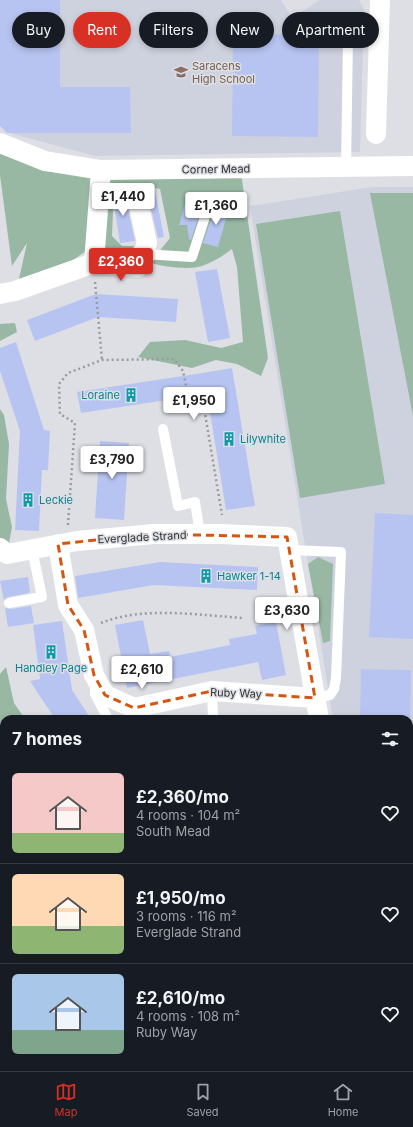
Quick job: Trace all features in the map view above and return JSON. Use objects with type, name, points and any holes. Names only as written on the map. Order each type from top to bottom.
[{"type":"street","points":[[376,134],[380,0]]},
{"type":"street","name":"Corner Mead","points":[[0,143],[45,161],[101,170],[413,166]]},
{"type":"street","points":[[94,263],[101,170]]},
{"type":"street","points":[[0,294],[15,291],[94,263],[138,267],[147,243],[136,193]]},
{"type":"street","name":"Everglade Strand","points":[[2,554],[62,544],[154,534],[220,534],[288,544]]},
{"type":"street","name":"Ruby Way","points":[[62,544],[68,605],[84,630],[94,675],[105,695],[134,708],[212,691],[315,698]]},
{"type":"street","points":[[288,544],[318,715]]},
{"type":"lane","points":[[346,167],[348,48]]},
{"type":"lane","points":[[143,254],[192,257],[211,198]]},
{"type":"lane","points":[[163,429],[178,506],[195,502],[200,534]]},
{"type":"lane","points":[[288,544],[341,552],[336,678],[334,689],[330,695],[315,698]]},
{"type":"lane","points":[[9,603],[42,597],[32,549]]},
{"type":"lane","points":[[94,675],[95,694],[106,715]]},
{"type":"lane","points":[[212,691],[213,715]]},
{"type":"path","points":[[94,263],[102,360]]},
{"type":"path","points":[[62,544],[75,423],[60,414],[59,384],[68,373],[102,360],[174,359],[183,371],[190,406],[203,402],[222,513],[220,534]]},
{"type":"path","points":[[84,630],[115,618],[148,613],[243,618]]},
{"type":"highlighted area","points":[[154,534],[287,537],[315,698],[212,691],[134,708],[105,695],[94,675],[84,630],[68,605],[58,544]]},
{"type":"shaded area","name":"Saracens High School","points":[[0,0],[281,0],[288,12],[282,12],[282,48],[363,48],[360,152],[95,156],[9,133],[0,125]]},
{"type":"shaded area","name":"Saracens High School","points":[[320,0],[359,0],[364,12],[301,12]]},
{"type":"shaded area","points":[[372,187],[413,187],[413,715],[332,715],[250,206]]},
{"type":"green space","points":[[1,153],[43,171],[92,176],[89,249],[70,262],[19,279],[27,243],[12,266],[0,175]]},
{"type":"green space","points":[[241,173],[268,358],[261,376],[237,364],[216,360],[192,368],[138,357],[150,342],[185,340],[221,348],[243,342],[237,267],[232,249],[214,261],[197,267],[177,268],[152,263],[170,238],[160,189],[132,183],[114,186],[112,236],[122,246],[134,246],[128,259],[102,254],[104,177]]},
{"type":"green space","points":[[370,193],[413,193],[413,416]]},
{"type":"green space","points":[[340,211],[385,484],[300,498],[256,224]]},
{"type":"green space","points":[[15,323],[17,332],[0,341],[0,324]]},
{"type":"green space","points":[[0,409],[4,415],[9,444],[6,499],[12,527],[9,543],[0,538]]},
{"type":"green space","points":[[318,557],[333,564],[330,641],[323,643],[308,564]]},
{"type":"green space","points":[[6,667],[14,703],[22,715],[0,715],[0,674]]},
{"type":"building","points":[[0,0],[60,0],[60,12],[12,12],[12,48],[60,48],[60,87],[130,87],[131,133],[7,133],[0,126]]},
{"type":"building","points":[[274,34],[282,35],[282,48],[319,48],[318,137],[232,136],[233,48],[274,48]]},
{"type":"building","points":[[154,186],[164,237],[158,238],[146,188]]},
{"type":"building","points":[[125,190],[135,241],[120,243],[112,192]]},
{"type":"building","points":[[187,197],[203,202],[191,240],[189,239],[187,225],[179,225]]},
{"type":"building","points":[[216,205],[229,208],[218,247],[203,243]]},
{"type":"building","points":[[217,269],[230,338],[208,342],[195,272]]},
{"type":"building","points":[[96,294],[178,299],[176,322],[98,317],[35,341],[27,320]]},
{"type":"building","points":[[16,342],[44,430],[50,431],[48,470],[42,470],[39,531],[15,530],[20,431],[0,371],[0,348]]},
{"type":"building","points":[[232,368],[255,506],[226,510],[207,394],[81,413],[77,392]]},
{"type":"building","points":[[100,441],[129,443],[124,520],[95,518]]},
{"type":"building","points":[[375,513],[413,515],[413,639],[369,637]]},
{"type":"building","points":[[160,562],[258,567],[257,590],[154,585],[78,598],[75,576]]},
{"type":"building","points":[[28,577],[29,593],[8,597],[4,600],[0,581]]},
{"type":"building","points":[[31,606],[34,623],[8,627],[5,608],[10,609]]},
{"type":"building","points":[[143,620],[150,654],[169,651],[170,657],[230,645],[229,639],[257,634],[255,626],[276,622],[286,675],[262,680],[258,662],[127,688],[115,625]]},
{"type":"building","name":"Handley Page","points":[[62,621],[72,690],[88,715],[52,715],[30,681],[40,679],[33,625]]},
{"type":"building","points":[[361,669],[411,670],[410,715],[360,715]]},
{"type":"place","name":"Saracens High School","points":[[181,72]]},
{"type":"place","name":"Loraine","points":[[131,395]]},
{"type":"place","name":"Lilywhite","points":[[229,439]]},
{"type":"place","name":"Leckie","points":[[28,500]]},
{"type":"place","name":"Hawker 1-14","points":[[206,576]]},
{"type":"place","name":"Handley Page","points":[[51,652]]}]
